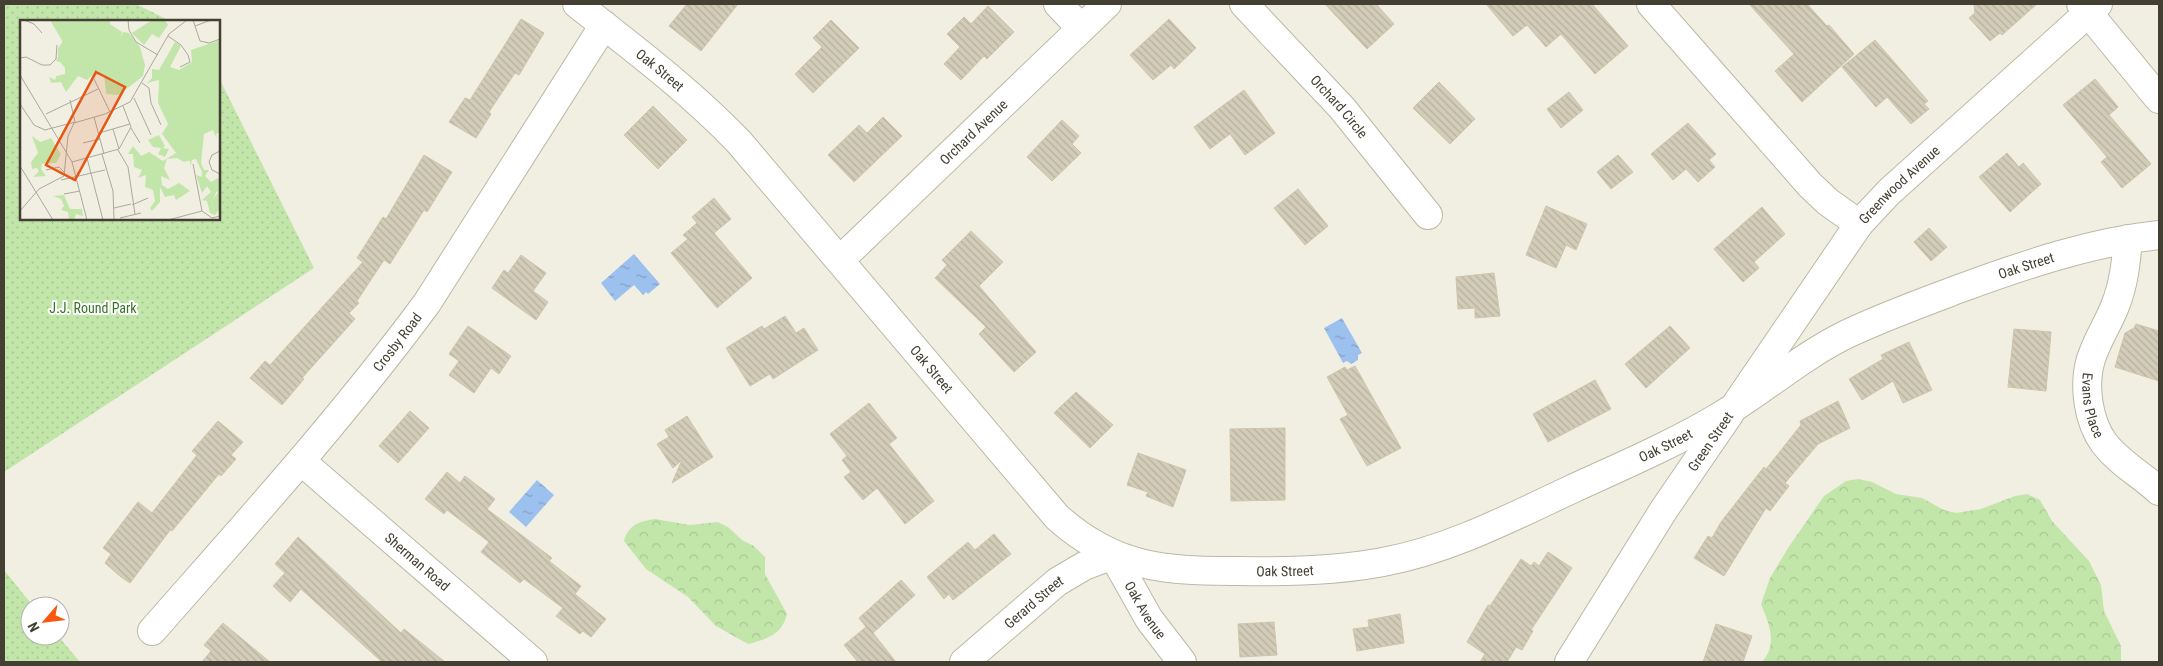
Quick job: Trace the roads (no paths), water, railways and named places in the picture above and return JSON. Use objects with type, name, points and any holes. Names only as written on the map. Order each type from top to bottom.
[{"type":"street","name":"Oak Street","points":[[577,4],[667,74],[724,126],[840,260],[1046,505],[1079,536],[1112,555],[1142,564],[1170,569],[1306,571],[1385,562],[1447,543],[1510,518],[1651,452],[1723,415],[1813,353],[1866,325],[2047,258],[2128,239],[2159,236]]},
{"type":"street","points":[[1058,4],[1081,28]]},
{"type":"street","name":"Orchard Avenue","points":[[840,260],[1107,4]]},
{"type":"street","name":"Orchard Circle","points":[[1244,4],[1342,108],[1428,215]]},
{"type":"street","name":"Greenwood Avenue","points":[[1652,4],[1810,185],[1828,202],[1859,224],[1889,192],[2089,7]]},
{"type":"street","points":[[2089,7],[2159,99]]},
{"type":"street","name":"Crosby Road","points":[[152,631],[301,461],[427,304],[604,25]]},
{"type":"street","name":"Green Street","points":[[1569,662],[1663,511],[1859,224]]},
{"type":"street","name":"Evans Place","points":[[2128,239],[2125,275],[2115,307],[2091,359],[2088,373],[2088,402],[2096,428],[2104,443],[2114,454],[2159,491]]},
{"type":"street","name":"Sherman Road","points":[[301,461],[533,662]]},
{"type":"street","name":"Gerard Street","points":[[964,662],[1057,582],[1084,566],[1112,555]]},
{"type":"street","name":"Oak Avenue","points":[[1112,555],[1149,619],[1182,662]]},
{"type":"water","points":[[634,254],[660,284],[648,294],[646,292],[643,295],[634,285],[615,301],[601,283]]},
{"type":"water","points":[[1342,318],[1362,353],[1358,355],[1358,360],[1351,364],[1347,361],[1343,363],[1324,328]]},
{"type":"water","points":[[537,480],[554,495],[526,527],[509,512]]},
{"type":"park label","name":"J.J. Round Park","points":[[93,308]]}]
